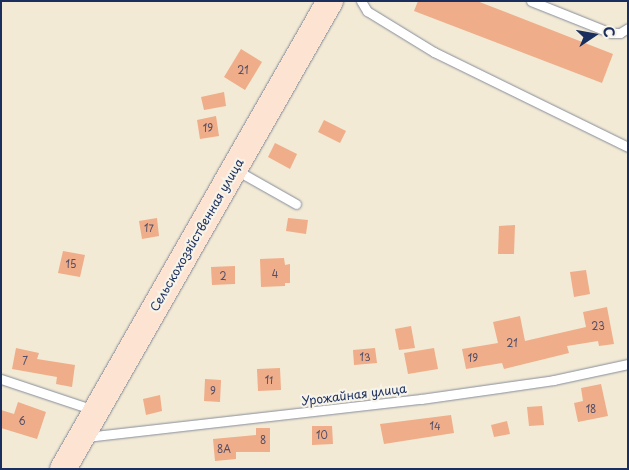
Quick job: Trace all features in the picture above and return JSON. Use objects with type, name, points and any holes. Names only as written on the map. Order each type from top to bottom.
[{"type":"main road","name":"Сельскохозяйственная улица","points":[[63,469],[330,1]]},
{"type":"lane","points":[[361,1],[367,11],[434,52],[628,146]]},
{"type":"lane","points":[[531,1],[611,32],[620,33],[628,28]]},
{"type":"lane","points":[[235,170],[296,204]]},
{"type":"lane","name":"Урожайная улица","points":[[81,437],[421,399],[554,380],[628,364]]},
{"type":"lane","points":[[1,379],[95,410]]},
{"type":"building","points":[[418,1],[477,1],[613,54],[602,83],[414,11]]},
{"type":"building","points":[[241,49],[262,62],[245,90],[224,77]]},
{"type":"building","points":[[224,92],[226,106],[204,110],[201,97]]},
{"type":"building","points":[[216,116],[219,136],[200,139],[197,120]]},
{"type":"building","points":[[324,120],[346,131],[340,143],[318,132]]},
{"type":"building","points":[[275,143],[297,154],[290,169],[268,157]]},
{"type":"building","points":[[157,218],[159,236],[142,239],[139,221]]},
{"type":"building","points":[[288,218],[308,220],[306,234],[286,231]]},
{"type":"building","points":[[515,225],[514,254],[498,254],[499,226]]},
{"type":"building","points":[[63,251],[85,255],[80,277],[58,273]]},
{"type":"building","points":[[284,258],[285,265],[290,264],[290,283],[285,283],[285,286],[261,287],[260,259]]},
{"type":"building","points":[[235,266],[235,284],[212,285],[211,267]]},
{"type":"building","points":[[586,270],[590,294],[574,297],[570,272]]},
{"type":"building","points":[[607,307],[614,344],[599,346],[598,341],[567,346],[569,353],[504,369],[502,363],[466,369],[462,349],[498,343],[493,322],[520,316],[525,341],[586,327],[583,312]]},
{"type":"building","points":[[411,326],[415,348],[399,350],[395,329]]},
{"type":"building","points":[[16,348],[39,353],[37,359],[75,365],[72,387],[56,384],[57,377],[12,369]]},
{"type":"building","points":[[375,348],[377,363],[354,365],[353,350]]},
{"type":"building","points":[[434,348],[438,369],[408,374],[404,353]]},
{"type":"building","points":[[280,368],[281,390],[258,391],[257,369]]},
{"type":"building","points":[[205,379],[221,380],[220,402],[204,401]]},
{"type":"building","points":[[601,384],[608,416],[578,422],[574,403],[583,401],[581,388]]},
{"type":"building","points":[[160,395],[162,411],[146,415],[143,399]]},
{"type":"building","points":[[18,402],[46,412],[37,439],[1,428],[1,410],[14,414]]},
{"type":"building","points":[[542,406],[544,425],[529,426],[527,407]]},
{"type":"building","points":[[451,415],[454,433],[384,444],[380,424]]},
{"type":"building","points":[[507,421],[510,434],[494,437],[491,425]]},
{"type":"building","points":[[312,426],[332,426],[333,444],[312,445]]},
{"type":"building","points":[[256,428],[270,428],[270,452],[236,452],[236,459],[215,461],[213,439],[256,435]]}]
